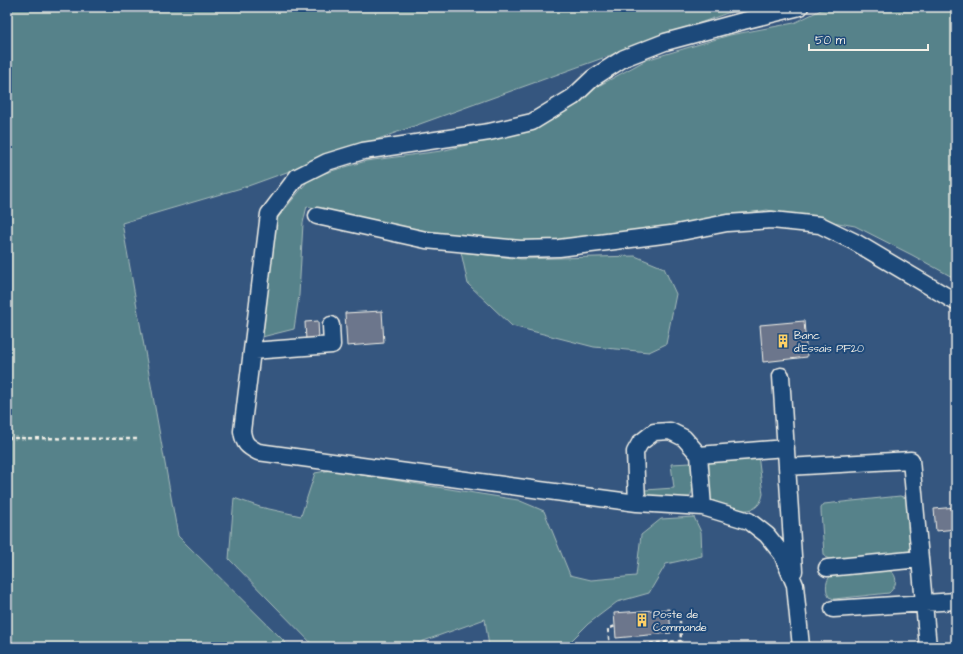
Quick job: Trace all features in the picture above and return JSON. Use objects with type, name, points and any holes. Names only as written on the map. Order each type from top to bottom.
[{"type":"lane","points":[[795,585],[782,554],[767,535],[749,521],[703,507],[637,503],[258,452],[248,447],[243,440],[242,431],[269,214],[297,177],[326,162],[363,151],[489,132],[532,122],[573,97],[593,78],[624,58],[665,42],[800,7]]},
{"type":"lane","points":[[317,216],[426,240],[520,249],[558,248],[671,234],[727,223],[772,220],[820,225],[855,242],[956,302]]},
{"type":"lane","points":[[252,351],[332,345],[331,325]]},
{"type":"lane","points":[[781,376],[795,585],[801,647]]},
{"type":"lane","points":[[637,503],[635,452],[640,443],[654,432],[670,431],[677,433],[684,438],[699,455],[703,507]]},
{"type":"lane","points":[[699,455],[786,448]]},
{"type":"lane","points":[[787,467],[911,460],[928,647]]},
{"type":"lane","points":[[827,568],[920,559]]},
{"type":"lane","points":[[833,609],[956,601]]},
{"type":"path","points":[[7,438],[140,439]]},
{"type":"path","points":[[615,626],[608,629],[610,647],[682,641],[680,621]]},
{"type":"shaded area","points":[[744,7],[956,7],[956,647],[290,647],[178,536],[122,223],[248,186]]},
{"type":"green space","points":[[7,7],[744,7],[248,186],[122,223],[178,536],[290,647],[7,647]]},
{"type":"green space","points":[[827,7],[956,7],[956,279],[855,226],[767,210],[561,241],[505,242],[376,225],[307,206],[303,223],[299,295],[294,329],[262,337],[276,220],[311,177],[366,161],[441,151],[534,129],[591,90],[646,60],[730,35],[794,23]]},
{"type":"green space","points":[[461,252],[521,259],[635,256],[664,268],[676,294],[666,344],[649,352],[594,347],[512,326],[468,284]]},
{"type":"green space","points":[[758,455],[763,494],[760,503],[755,508],[741,510],[724,506],[710,499],[706,460]]},
{"type":"green space","points":[[691,463],[693,486],[691,494],[688,498],[647,496],[645,490],[674,488],[671,464]]},
{"type":"green space","points":[[331,470],[518,500],[544,511],[570,575],[591,580],[636,576],[641,535],[661,519],[694,517],[701,532],[702,556],[666,564],[649,593],[617,602],[588,624],[565,647],[489,647],[485,619],[407,647],[315,647],[229,559],[234,498],[260,507],[301,516],[315,473]]},
{"type":"green space","points":[[900,496],[906,498],[907,502],[911,546],[909,552],[833,560],[828,559],[824,554],[821,508],[824,504]]},
{"type":"green space","points":[[885,568],[893,573],[896,579],[892,590],[889,593],[834,599],[829,597],[826,585],[828,579],[833,574]]},
{"type":"building","points":[[382,311],[384,343],[347,346],[345,313]]},
{"type":"building","points":[[318,321],[319,340],[306,341],[305,322]]},
{"type":"building","name":"Banc d'Essais PF20","points":[[804,321],[807,357],[763,362],[760,325]]},
{"type":"building","points":[[956,507],[956,529],[936,531],[934,509]]},
{"type":"building","name":"Poste de Commande","points":[[669,609],[671,633],[616,638],[614,613]]},
{"type":"place","name":"Banc d'Essais PF20","points":[[783,341]]},
{"type":"place","name":"Poste de Commande","points":[[642,620]]}]
